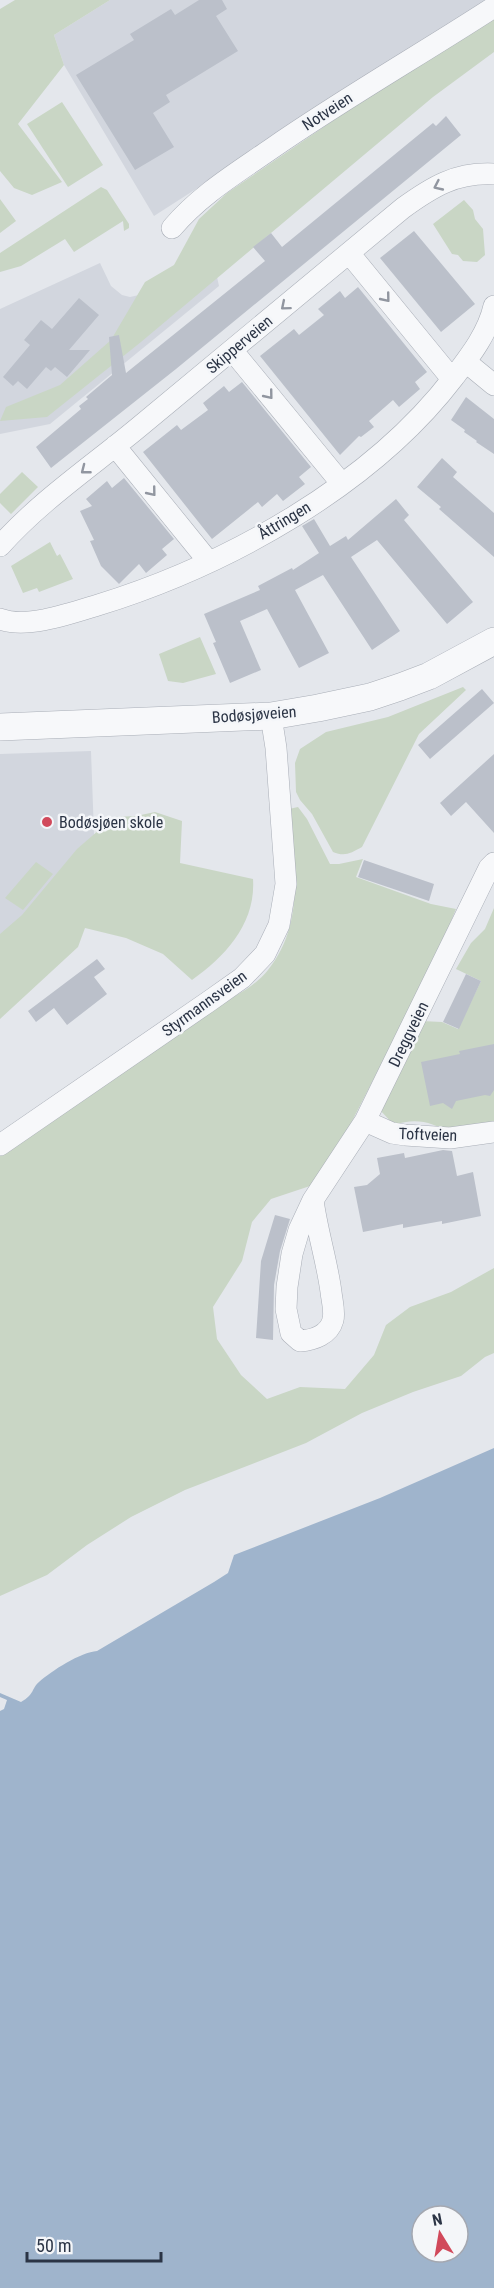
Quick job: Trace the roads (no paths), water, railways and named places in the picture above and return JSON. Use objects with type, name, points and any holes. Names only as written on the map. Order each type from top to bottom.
[{"type":"street","name":"Notveien","points":[[172,228],[201,197],[281,142],[361,89],[494,7]]},
{"type":"street","name":"Skipperveien","points":[[0,546],[56,493],[115,447],[403,208],[433,187],[457,177],[480,173],[494,174]]},
{"type":"street","points":[[349,253],[452,379]]},
{"type":"street","name":"Åttringen","points":[[0,619],[21,622],[72,613],[175,578],[266,531],[342,484],[384,451],[424,414],[466,362],[491,318],[494,306]]},
{"type":"street","points":[[232,350],[342,484]]},
{"type":"street","points":[[466,362],[494,385]]},
{"type":"street","points":[[115,447],[209,562]]},
{"type":"street","name":"Bodøsjøveien","points":[[0,727],[271,716],[370,697],[400,687],[429,676],[494,641]]},
{"type":"street","name":"Styrmannsveien","points":[[0,1146],[242,978],[265,954],[279,925],[285,884],[276,748],[271,716]]},
{"type":"street","name":"Dreggveien","points":[[314,1200],[315,1218],[334,1310],[333,1322],[320,1337],[300,1341],[291,1334],[288,1324],[287,1287],[296,1238],[314,1200],[365,1121],[489,868],[494,862]]},
{"type":"street","name":"Toftveien","points":[[365,1121],[392,1133],[405,1135],[450,1138],[494,1132]]},
{"type":"water","points":[[494,1448],[494,2288],[0,2288],[0,1711],[4,1709],[7,1700],[0,1697],[0,1693],[21,1702],[29,1696],[39,1682],[58,1668],[75,1658],[97,1651],[228,1573],[234,1555],[380,1498]]},
{"type":"place","name":"Bodøsjøen skole","points":[[47,822]]}]
